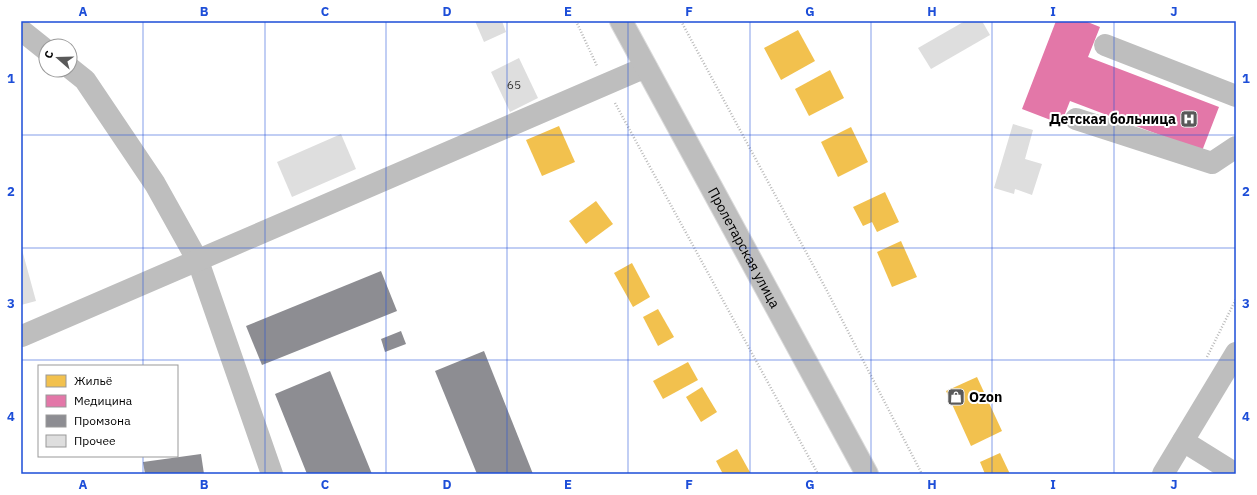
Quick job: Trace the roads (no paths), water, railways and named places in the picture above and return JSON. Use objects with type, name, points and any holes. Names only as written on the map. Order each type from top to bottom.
[{"type":"main road","name":"Пролетарская улица","points":[[621,21],[867,474]]},
{"type":"main road","points":[[21,30],[38,44]]},
{"type":"main road","points":[[1105,45],[1236,96]]},
{"type":"main road","points":[[22,336],[646,67]]},
{"type":"main road","points":[[78,74],[85,80],[155,184],[198,261],[272,474]]},
{"type":"main road","points":[[1076,119],[1212,163],[1236,147]]},
{"type":"main road","points":[[1163,474],[1236,354]]},
{"type":"main road","points":[[1183,441],[1236,474]]},
{"type":"place","name":"Детская больница","points":[[1189,119]]},
{"type":"place","name":"Ozon","points":[[956,397]]}]
